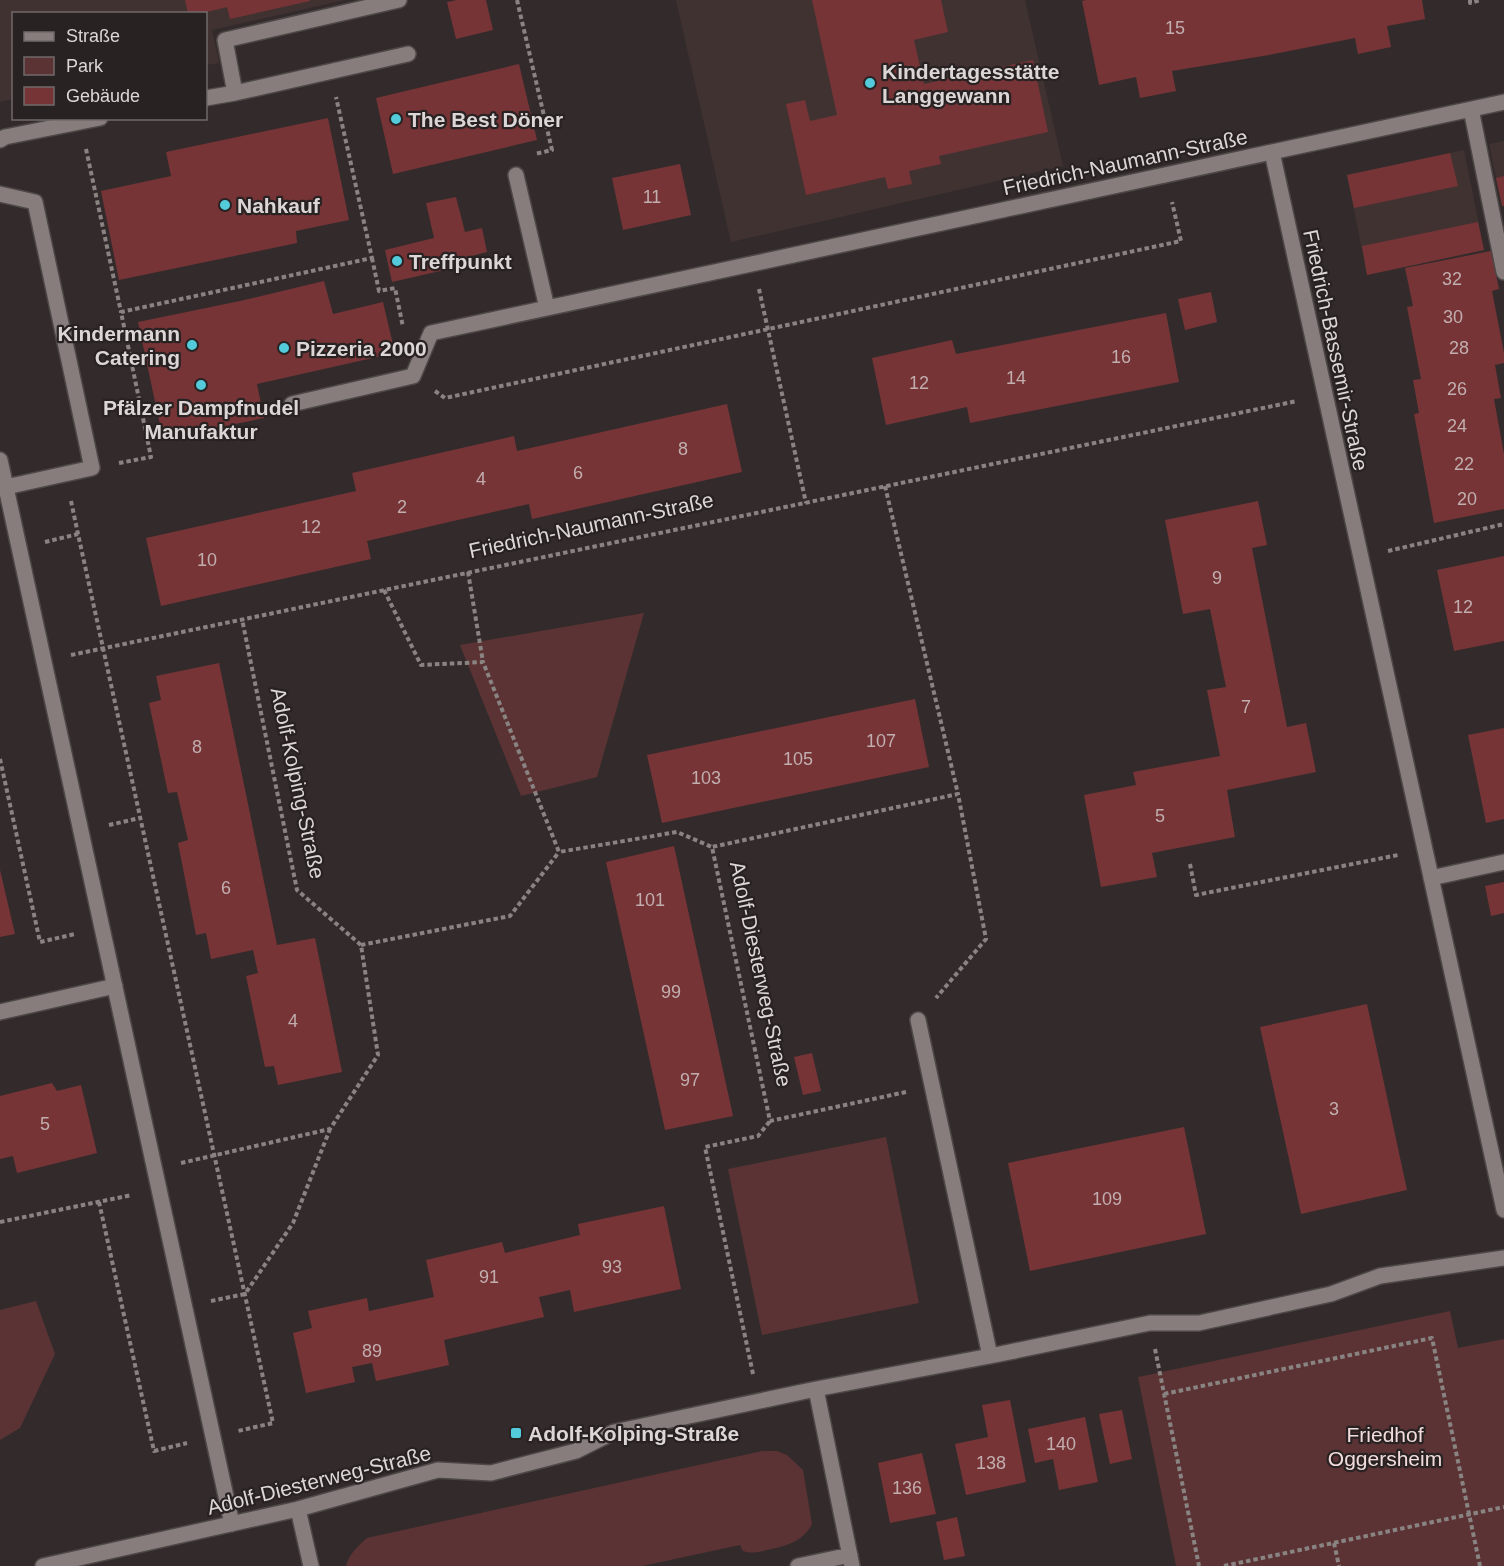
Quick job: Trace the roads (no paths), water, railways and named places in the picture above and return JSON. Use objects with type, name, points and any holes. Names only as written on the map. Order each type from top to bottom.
[{"type":"street","points":[[235,93],[225,40],[399,0]]},
{"type":"street","points":[[207,99],[408,54]]},
{"type":"street","name":"Friedrich-Naumann-Straße","points":[[292,404],[413,376],[431,333],[1504,102]]},
{"type":"street","points":[[1472,109],[1504,272]]},
{"type":"street","points":[[0,140],[5,137],[90,120]]},
{"type":"street","name":"Friedrich-Bassemir-Straße","points":[[1272,152],[1503,1203]]},
{"type":"street","points":[[516,175],[547,308]]},
{"type":"street","points":[[0,194],[35,202],[92,468],[6,487]]},
{"type":"street","points":[[0,460],[232,1524]]},
{"type":"street","points":[[1431,878],[1504,862]]},
{"type":"street","points":[[0,1012],[115,987]]},
{"type":"street","points":[[918,1020],[990,1356]]},
{"type":"street","name":"Adolf-Diesterweg-Straße","points":[[43,1566],[298,1509],[438,1470],[491,1473],[576,1451],[614,1432],[816,1389],[1150,1323],[1199,1323],[1331,1294],[1380,1276],[1504,1258]]},
{"type":"street","points":[[798,1566],[851,1561],[816,1389]]},
{"type":"street","points":[[298,1509],[311,1566]]},
{"type":"place","name":"Kindertagesstätte Langgewann","points":[[870,83]]},
{"type":"place","name":"The Best Döner","points":[[396,119]]},
{"type":"place","name":"Nahkauf","points":[[225,205]]},
{"type":"place","name":"Treffpunkt","points":[[397,261]]},
{"type":"place","name":"Kindermann Catering","points":[[192,345]]},
{"type":"place","name":"Pizzeria 2000","points":[[284,348]]},
{"type":"place","name":"Pfälzer Dampfnudel Manufaktur","points":[[201,385]]},
{"type":"place","name":"Adolf-Kolping-Straße","points":[[516,1433]]},
{"type":"park label","name":"Friedhof Oggersheim","points":[[1385,1446]]}]
